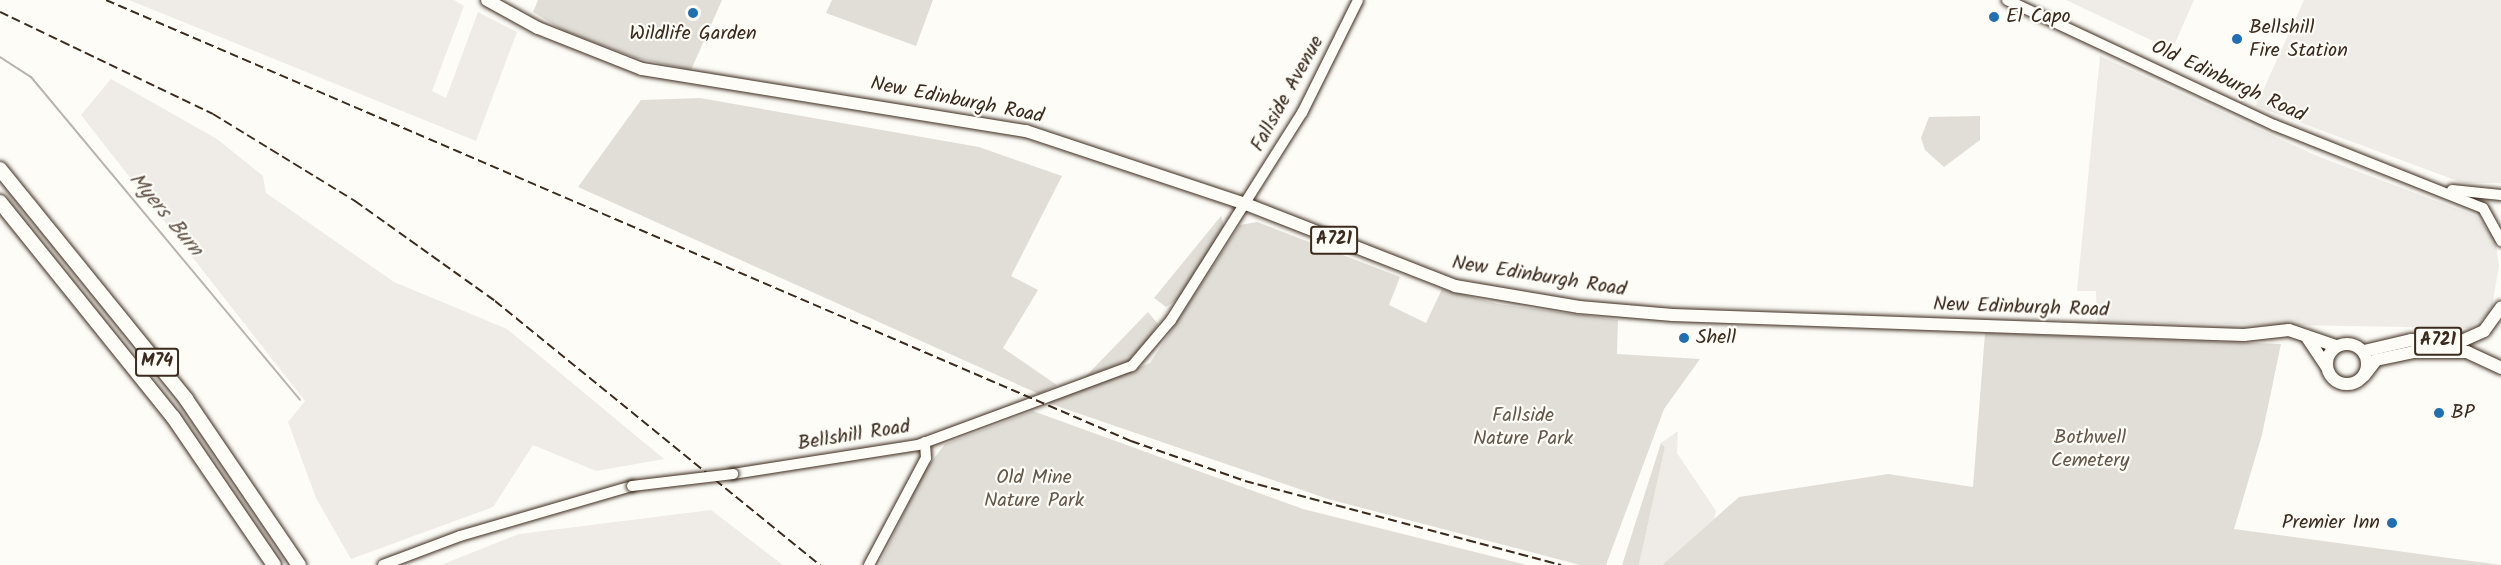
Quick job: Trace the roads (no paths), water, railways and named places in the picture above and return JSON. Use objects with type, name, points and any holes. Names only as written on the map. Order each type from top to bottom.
[{"type":"highway","name":"M74","points":[[0,169],[186,399],[299,565]]},
{"type":"highway","name":"M74","points":[[0,202],[173,417],[274,565]]},
{"type":"main road","name":"New Edinburgh Road","points":[[487,0],[538,28],[642,69],[1026,131],[1246,204],[1455,286],[1579,307],[1861,323],[2244,335],[2289,330],[2336,346],[2349,343],[2364,351],[2411,340],[2464,340],[2484,331],[2501,308]]},
{"type":"main road","name":"Fallside Avenue","points":[[1246,204],[1302,113],[1358,0]]},
{"type":"main road","name":"Old Edinburgh Road","points":[[2007,0],[2274,125],[2437,187],[2483,208],[2501,242]]},
{"type":"main road","name":"Old Edinburgh Road","points":[[2437,187],[2501,195]]},
{"type":"main road","name":"Bellshill Road","points":[[383,565],[471,532],[632,486],[733,474],[925,442],[1132,366],[1171,321],[1246,204]]},
{"type":"main road","points":[[2306,336],[2326,366],[2342,384],[2364,376],[2364,351]]},
{"type":"main road","points":[[2326,366],[2336,346]]},
{"type":"main road","name":"A721","points":[[2364,376],[2376,360],[2403,352],[2467,352],[2501,368]]},
{"type":"main road","points":[[868,565],[926,458],[925,442]]},
{"type":"waterway","name":"Myers Burn","points":[[0,57],[31,77],[300,400]]},
{"type":"railway","points":[[106,0],[1131,441],[1245,481],[1561,565]]},
{"type":"railway","points":[[0,12],[213,114],[355,201],[495,301],[820,565]]},
{"type":"place","name":"Wildlife Garden","points":[[693,13]]},
{"type":"place","name":"El Capo","points":[[1994,17]]},
{"type":"place","name":"Bellshill Fire Station","points":[[2237,39]]},
{"type":"place","name":"Shell","points":[[1684,338]]},
{"type":"place","name":"BP","points":[[2439,413]]},
{"type":"place","name":"Premier Inn","points":[[2392,523]]},
{"type":"park label","name":"Fallside Nature Park","points":[[1523,428]]},
{"type":"park label","name":"Bothwell Cemetery","points":[[2090,450]]},
{"type":"park label","name":"Old Mine Nature Park","points":[[1034,490]]}]
